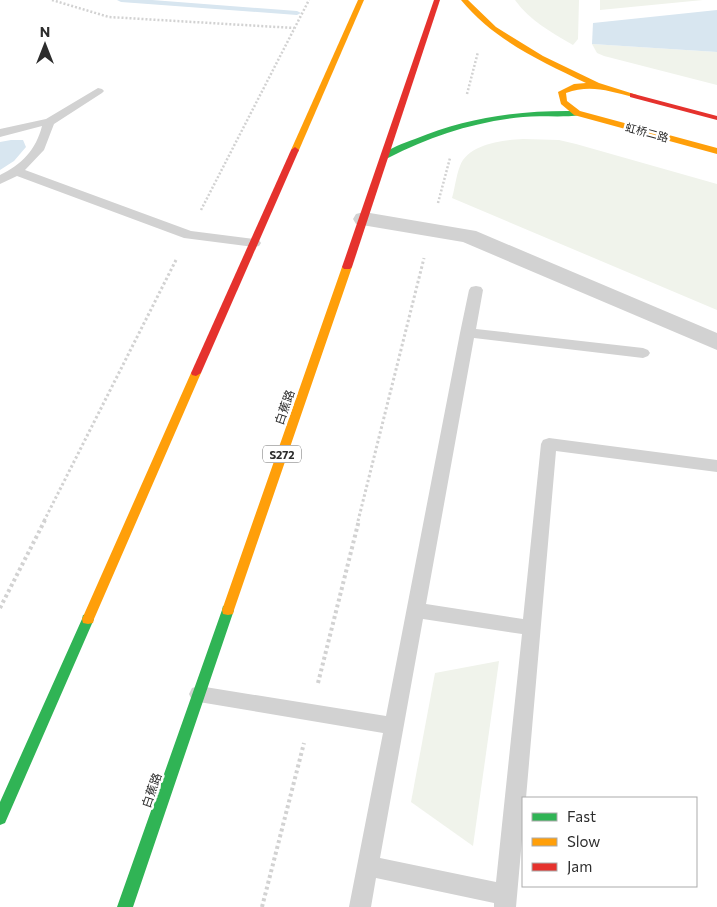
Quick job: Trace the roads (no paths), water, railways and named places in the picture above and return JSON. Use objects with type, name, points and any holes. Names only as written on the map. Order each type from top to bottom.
[{"type":"main road","points":[[0,818],[361,0]]},
{"type":"main road","name":"白蕉路","points":[[125,907],[364,219],[436,0]]},
{"type":"main road","points":[[464,0],[486,22],[515,44],[596,85],[717,118]]},
{"type":"main road","points":[[576,113],[564,103],[561,97],[562,92],[577,86],[596,85]]},
{"type":"main road","name":"虹桥二路","points":[[385,156],[404,144],[459,123],[524,112],[576,113],[717,151]]},
{"type":"street","points":[[364,219],[468,236],[717,342]]},
{"type":"lane","points":[[0,133],[28,125],[49,122],[98,91]]},
{"type":"lane","points":[[0,180],[18,172],[33,159],[42,146],[49,122]]},
{"type":"lane","points":[[18,172],[189,235],[254,243]]},
{"type":"lane","points":[[360,907],[476,290]]},
{"type":"lane","points":[[467,333],[643,353]]},
{"type":"lane","points":[[368,866],[506,901],[549,444],[717,466]]},
{"type":"lane","points":[[415,610],[532,628]]},
{"type":"lane","points":[[199,694],[393,726]]},
{"type":"waterway","points":[[121,0],[297,13]]}]
